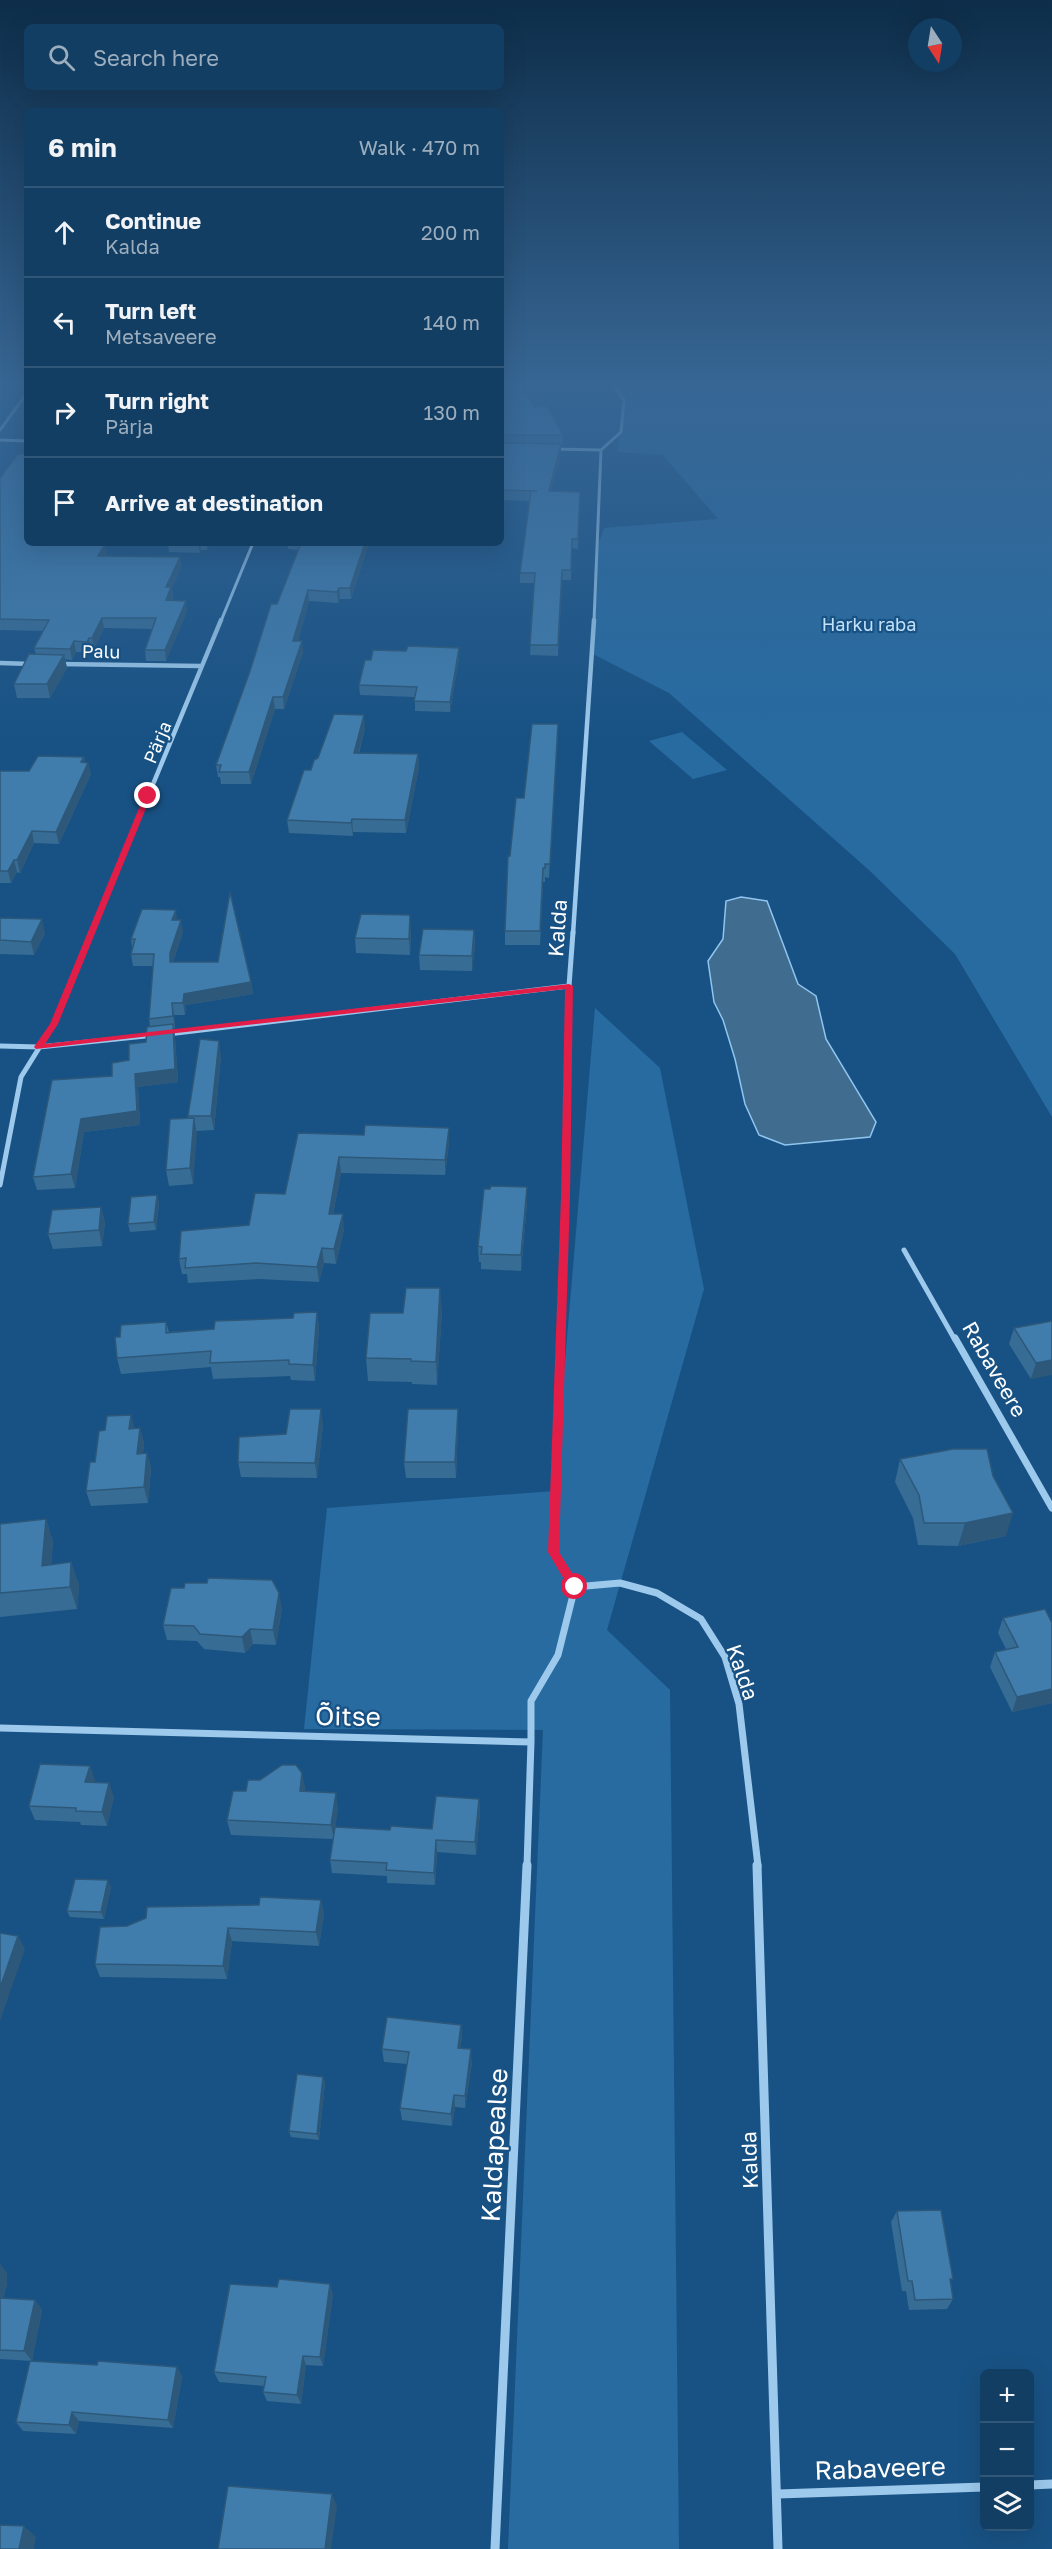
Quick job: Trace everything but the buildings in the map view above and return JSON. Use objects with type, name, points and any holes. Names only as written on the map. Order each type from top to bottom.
[{"type":"street","name":"Kalda","points":[[599,499],[592,662],[569,986],[566,1196],[554,1552],[575,1587],[621,1583],[657,1593],[701,1619],[725,1657],[739,1704],[758,1870],[778,2549]]},
{"type":"street","name":"Pärja","points":[[0,1185],[21,1077],[54,1024],[251,546]]},
{"type":"street","points":[[0,663],[36,664]]},
{"type":"street","name":"Palu","points":[[47,664],[201,666]]},
{"type":"street","points":[[0,1046],[39,1047],[569,986]]},
{"type":"street","name":"Rabaveere","points":[[904,1250],[1052,1508]]},
{"type":"street","points":[[531,1742],[531,1701],[558,1655],[575,1587]]},
{"type":"street","name":"Õitse","points":[[0,1728],[531,1742]]},
{"type":"street","name":"Kaldapealse","points":[[495,2549],[523,1974],[531,1742]]},
{"type":"street","points":[[1034,2485],[1052,2484]]},
{"type":"street","name":"Rabaveere","points":[[778,2494],[980,2487]]},
{"type":"green space","name":"Harku raba","points":[[701,499],[1052,499],[1052,1117],[955,954],[870,871],[669,693],[593,654],[597,547],[604,528],[718,519]]},
{"type":"green space","points":[[682,732],[727,770],[693,779],[649,741]]},
{"type":"green space","points":[[595,1008],[660,1068],[704,1289],[607,1630],[670,1690],[679,2549],[508,2549],[543,1730],[304,1729],[327,1508],[554,1491]]},
{"type":"shaded area","points":[[741,897],[767,901],[798,984],[816,996],[826,1039],[876,1122],[870,1137],[785,1145],[759,1135],[745,1104],[735,1059],[723,1020],[714,1002],[708,961],[723,939],[726,901]]},
{"type":"route","points":[[148,796],[54,1024],[39,1047],[82,1044],[569,986],[566,1196],[554,1491],[554,1552],[575,1587]]}]
